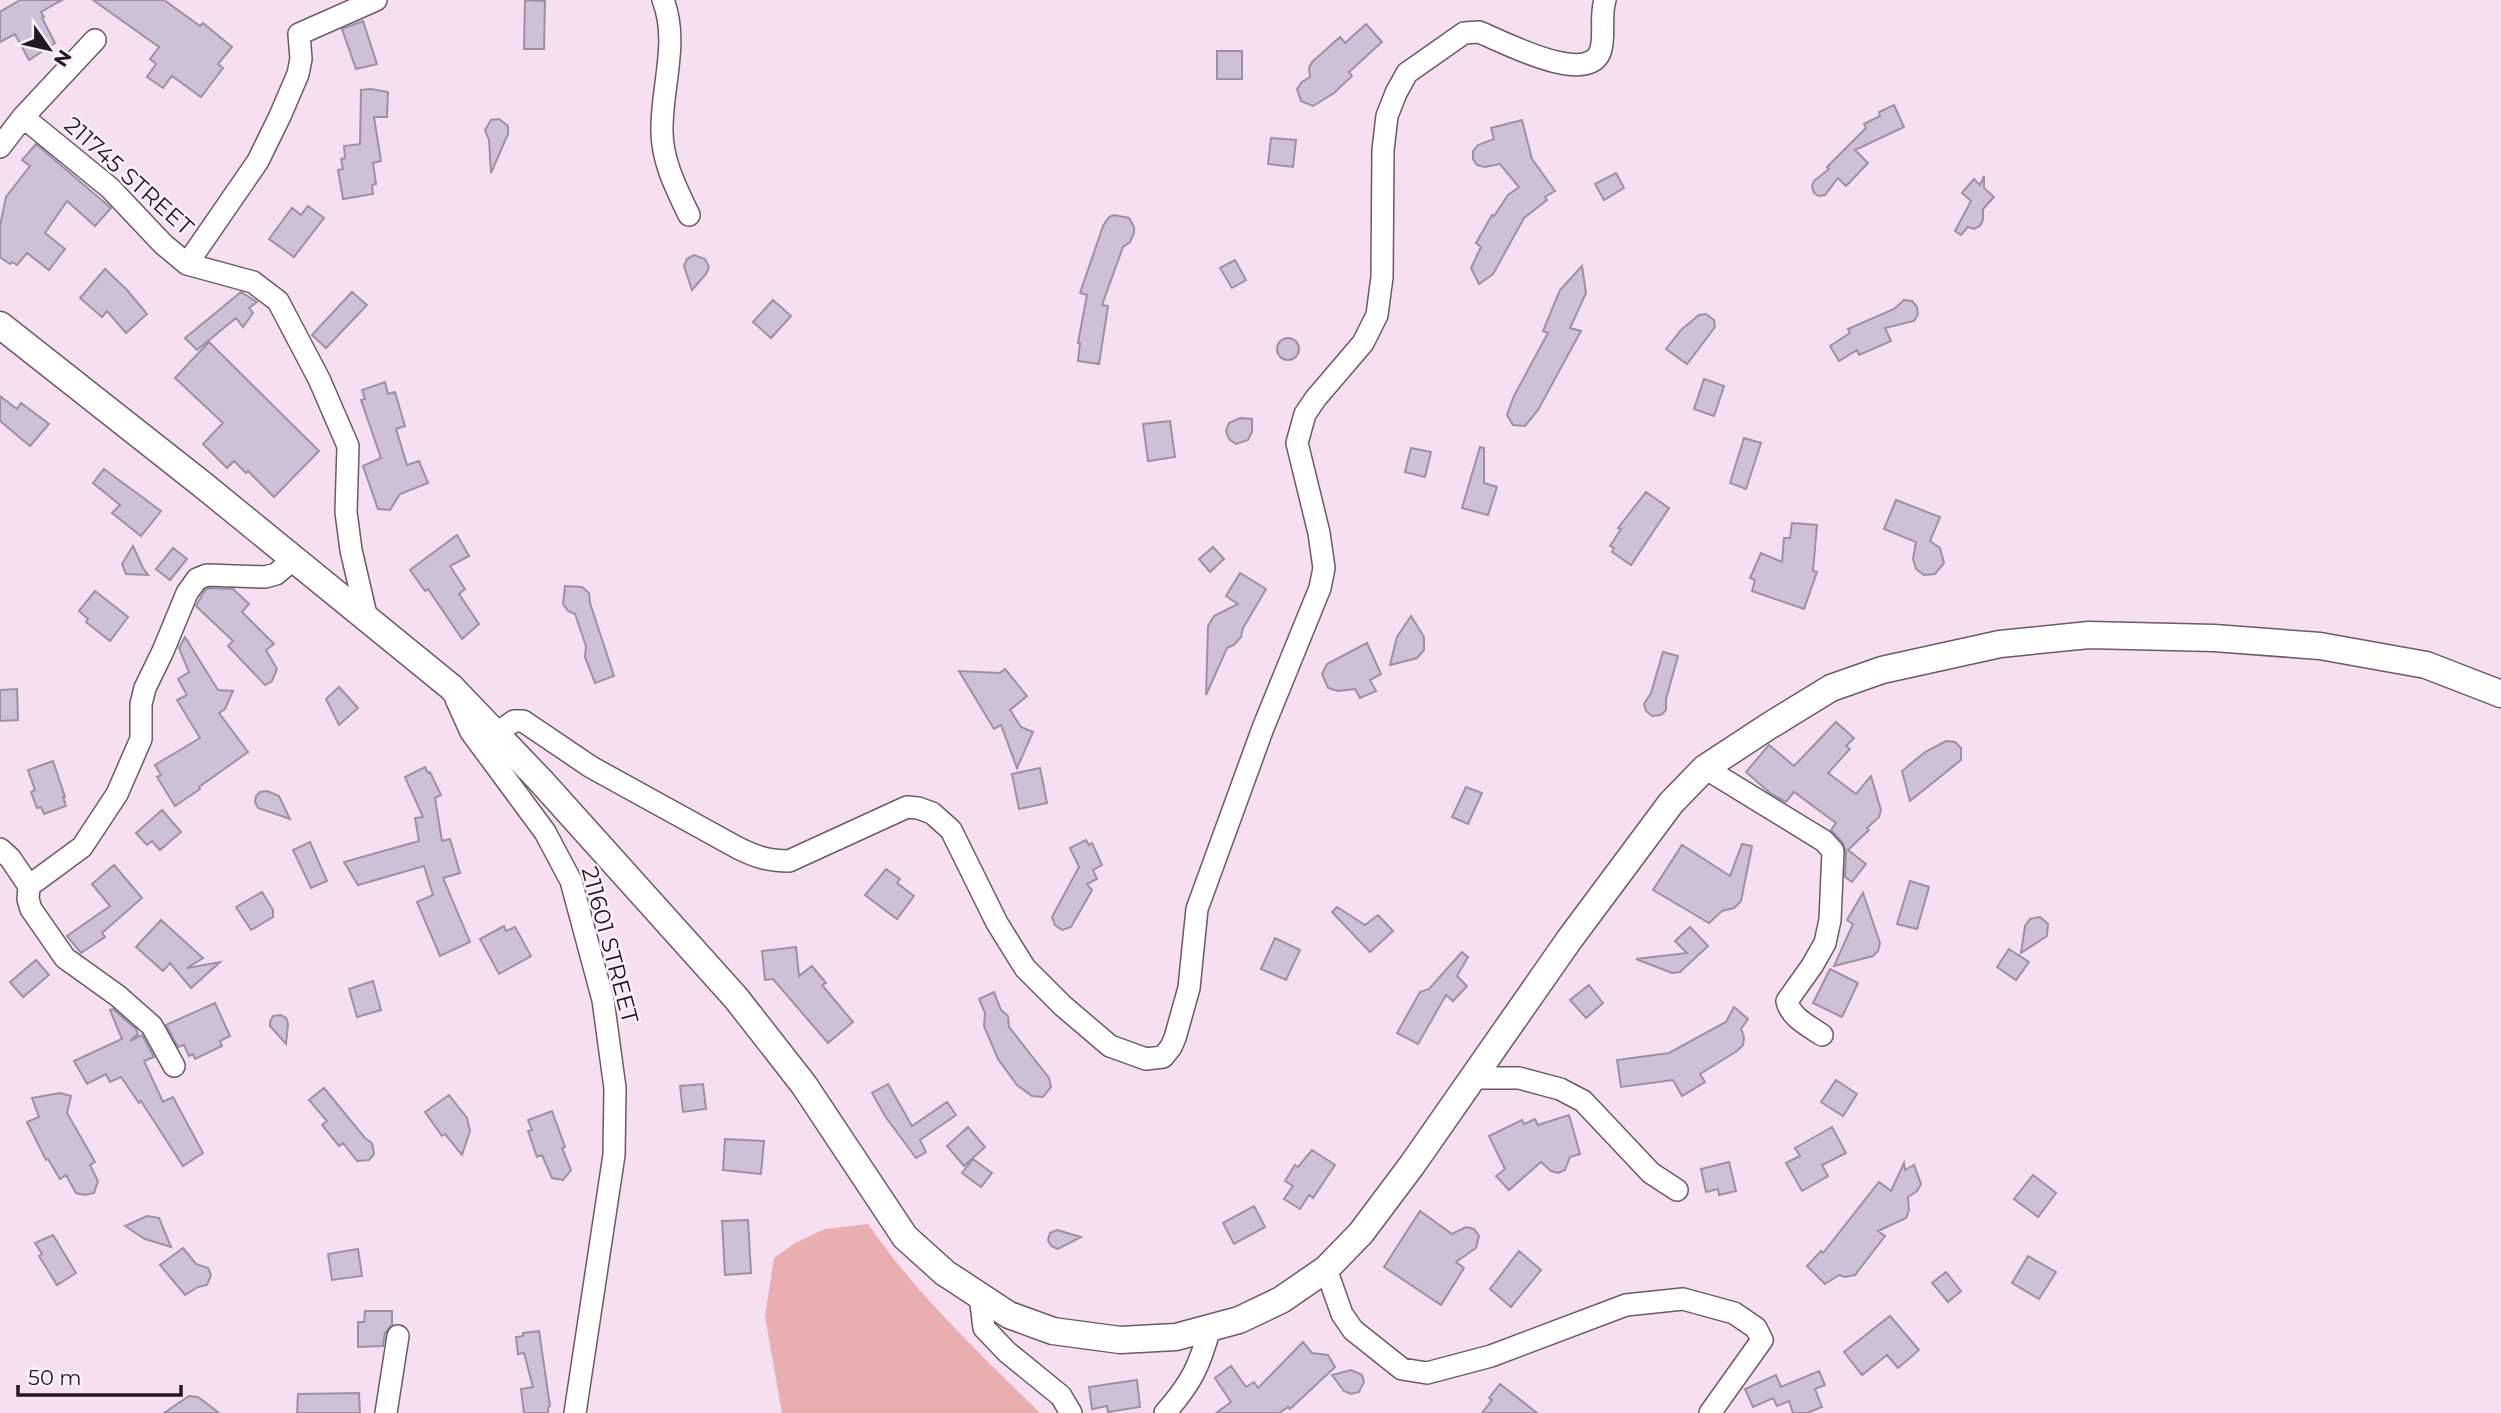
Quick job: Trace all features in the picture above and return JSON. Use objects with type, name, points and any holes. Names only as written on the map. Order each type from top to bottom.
[{"type":"street","points":[[187,264],[258,161],[281,116],[298,75],[301,59],[299,34],[376,0]]},
{"type":"street","points":[[663,0],[667,12],[670,45],[662,131],[670,176],[689,215]]},
{"type":"street","points":[[497,733],[514,721],[523,721],[591,767],[738,848],[771,861],[789,861],[907,807],[932,813],[951,830],[997,923],[1025,968],[1063,1006],[1110,1046],[1146,1059],[1163,1057],[1175,1038],[1189,988],[1197,909],[1263,728],[1320,588],[1324,568],[1319,533],[1297,443],[1306,414],[1315,398],[1363,343],[1377,315],[1382,276],[1383,150],[1387,116],[1396,93],[1407,73],[1464,33],[1479,32],[1568,66],[1585,65],[1594,61],[1601,48],[1601,17],[1605,0]]},
{"type":"street","points":[[0,147],[23,117],[95,40]]},
{"type":"street","name":"211745 STREET","points":[[23,117],[110,188],[163,244],[187,264],[253,282],[278,302],[319,379],[348,446],[346,512],[351,550],[367,618]]},
{"type":"street","points":[[0,325],[451,687],[497,733],[736,998],[804,1085],[905,1237],[945,1273],[1009,1315],[1053,1331],[1120,1340],[1176,1336],[1239,1320],[1281,1300],[1326,1269],[1361,1233],[1412,1165],[1569,940],[1671,803],[1705,768],[1831,688],[1869,675],[2000,644],[2089,635],[2214,638],[2320,646],[2426,666],[2501,694]]},
{"type":"street","points":[[29,886],[82,847],[117,794],[141,739],[141,704],[145,688],[187,593],[197,579],[207,575],[265,577],[276,574],[294,559]]},
{"type":"street","name":"211601 STREET","points":[[451,687],[471,732],[545,832],[571,881],[603,1000],[615,1088],[614,1155],[575,1413]]},
{"type":"street","points":[[1705,768],[1824,841],[1833,851],[1830,920],[1825,943],[1787,1001],[1789,1009],[1796,1017],[1822,1035]]},
{"type":"street","points":[[0,849],[10,858],[29,886],[28,899],[31,909],[65,958],[118,996],[152,1026],[174,1066]]},
{"type":"street","points":[[1473,1078],[1518,1078],[1560,1089],[1583,1101],[1651,1173],[1677,1190]]},
{"type":"street","points":[[1326,1269],[1342,1314],[1353,1330],[1402,1369],[1427,1373],[1491,1356],[1626,1304],[1683,1299],[1734,1312],[1756,1328],[1762,1340],[1710,1413]]},
{"type":"street","points":[[980,1296],[984,1328],[1007,1352],[1061,1396],[1071,1413]]},
{"type":"street","points":[[1165,1413],[1182,1393],[1200,1364],[1210,1328]]},
{"type":"street","points":[[386,1413],[398,1336]]},
{"type":"shaded area","points":[[868,1224],[928,1299],[1040,1413],[782,1413],[765,1316],[774,1258],[795,1243],[825,1229]]},
{"type":"building","points":[[20,0],[62,0],[41,12],[55,43],[29,60],[15,34],[0,42],[0,12]]},
{"type":"building","points":[[93,0],[164,0],[200,26],[203,23],[232,47],[218,64],[223,68],[201,97],[172,76],[163,88],[147,77],[156,64],[150,59],[159,47]]},
{"type":"building","points":[[525,0],[545,1],[544,49],[524,49]]},
{"type":"building","points":[[363,21],[377,64],[356,69],[342,29]]},
{"type":"building","points":[[1366,24],[1382,42],[1349,72],[1352,76],[1334,93],[1313,106],[1301,101],[1297,89],[1310,77],[1309,68],[1312,62],[1340,37],[1345,43]]},
{"type":"building","points":[[1217,51],[1242,51],[1242,79],[1217,79]]},
{"type":"building","points":[[361,90],[388,92],[387,117],[374,117],[381,161],[373,163],[376,184],[372,185],[373,194],[343,199],[338,170],[343,169],[341,159],[345,158],[344,146],[360,144]]},
{"type":"building","points":[[1894,105],[1904,127],[1855,150],[1868,163],[1846,186],[1838,178],[1825,195],[1814,193],[1814,181],[1829,169],[1827,167],[1866,128],[1864,124],[1880,116],[1879,112]]},
{"type":"building","points":[[499,119],[508,126],[508,134],[491,173],[489,140],[485,130],[491,120]]},
{"type":"building","points":[[1522,120],[1532,159],[1555,191],[1524,218],[1493,274],[1479,284],[1471,268],[1481,247],[1476,243],[1492,215],[1494,216],[1508,195],[1519,187],[1500,164],[1485,167],[1477,165],[1473,159],[1473,151],[1478,145],[1494,139],[1491,128]]},
{"type":"building","points":[[1271,138],[1296,140],[1293,167],[1268,164]]},
{"type":"building","points":[[36,144],[111,208],[95,226],[67,201],[45,233],[65,249],[49,270],[27,253],[17,265],[0,257],[0,226],[6,197],[30,166],[22,160]]},
{"type":"building","points":[[1616,173],[1624,188],[1604,200],[1595,184]]},
{"type":"building","points":[[1984,176],[1984,188],[1994,197],[1983,209],[1980,226],[1974,229],[1968,227],[1961,235],[1955,231],[1971,201],[1962,193],[1974,179],[1980,185]]},
{"type":"building","points":[[308,206],[324,218],[294,257],[269,239],[292,208],[301,215]]},
{"type":"building","points":[[1114,215],[1129,218],[1134,233],[1130,242],[1123,247],[1102,305],[1108,306],[1099,364],[1078,361],[1078,343],[1087,295],[1080,293],[1103,226],[1109,217]]},
{"type":"building","points":[[694,255],[705,259],[709,267],[692,290],[684,266],[687,259]]},
{"type":"building","points":[[1235,260],[1246,280],[1232,288],[1220,268]]},
{"type":"building","points":[[1582,266],[1586,293],[1570,328],[1581,331],[1538,410],[1525,426],[1513,425],[1507,415],[1514,396],[1548,333],[1543,331],[1560,290]]},
{"type":"building","points":[[105,269],[147,314],[126,333],[107,311],[102,317],[80,298]]},
{"type":"building","points":[[241,292],[257,302],[249,308],[253,313],[243,327],[236,318],[197,350],[185,338]]},
{"type":"building","points":[[352,292],[367,305],[326,348],[312,335]]},
{"type":"building","points":[[773,300],[791,316],[771,338],[753,322]]},
{"type":"building","points":[[1904,300],[1912,301],[1917,307],[1918,314],[1914,321],[1885,328],[1891,341],[1859,355],[1857,350],[1839,361],[1830,346],[1850,333],[1848,329],[1894,309]]},
{"type":"building","points":[[1706,314],[1714,320],[1715,327],[1687,364],[1666,349],[1681,330],[1699,315]]},
{"type":"building","points":[[1288,338],[1296,341],[1299,349],[1296,357],[1288,360],[1280,357],[1277,349],[1280,341]]},
{"type":"building","points":[[209,342],[319,451],[274,497],[248,471],[246,473],[234,461],[227,468],[203,444],[223,423],[175,378]]},
{"type":"building","points":[[1704,379],[1724,386],[1714,416],[1694,409]]},
{"type":"building","points":[[385,382],[388,394],[395,392],[405,426],[396,429],[407,465],[419,461],[428,483],[400,494],[390,510],[378,509],[363,466],[381,458],[361,400],[365,399],[362,390]]},
{"type":"building","points":[[0,396],[17,409],[21,403],[49,424],[30,446],[0,421]]},
{"type":"building","points":[[1240,418],[1252,419],[1252,432],[1248,440],[1236,444],[1229,439],[1226,431],[1229,423]]},
{"type":"building","points":[[1170,421],[1175,457],[1148,461],[1143,424]]},
{"type":"building","points":[[1744,438],[1761,443],[1746,489],[1730,483]]},
{"type":"building","points":[[1480,447],[1484,448],[1484,483],[1497,487],[1488,515],[1462,508]]},
{"type":"building","points":[[1411,448],[1431,452],[1425,477],[1405,472]]},
{"type":"building","points":[[104,469],[161,511],[141,536],[112,513],[120,505],[93,483]]},
{"type":"building","points":[[1646,492],[1669,508],[1631,565],[1612,552],[1614,548],[1610,546],[1621,529],[1618,528]]},
{"type":"building","points":[[1896,500],[1940,517],[1930,541],[1940,548],[1944,563],[1935,574],[1924,575],[1916,569],[1913,559],[1916,542],[1884,529]]},
{"type":"building","points":[[1792,523],[1817,525],[1813,571],[1817,572],[1804,609],[1752,591],[1755,580],[1750,578],[1761,553],[1782,562],[1784,538],[1790,538]]},
{"type":"building","points":[[457,535],[469,556],[450,566],[465,589],[459,594],[479,624],[462,639],[428,589],[425,591],[410,570]]},
{"type":"building","points":[[133,546],[148,575],[126,574],[122,564]]},
{"type":"building","points":[[1213,547],[1224,559],[1210,572],[1199,559]]},
{"type":"building","points":[[173,548],[187,559],[170,580],[156,569]]},
{"type":"building","points":[[1240,573],[1266,589],[1243,628],[1241,637],[1227,648],[1206,695],[1208,626],[1214,616],[1238,604],[1226,596]]},
{"type":"building","points":[[565,586],[582,587],[589,593],[614,676],[595,683],[585,657],[586,646],[575,614],[568,611],[563,604]]},
{"type":"building","points":[[209,588],[233,589],[249,604],[242,612],[274,644],[266,650],[277,669],[272,681],[265,685],[228,646],[233,641],[196,606]]},
{"type":"building","points":[[95,591],[128,617],[110,641],[86,622],[88,619],[79,611]]},
{"type":"building","points":[[1411,616],[1424,637],[1424,650],[1417,658],[1390,665],[1397,637]]},
{"type":"building","points":[[185,637],[218,690],[233,691],[225,709],[219,713],[248,752],[175,806],[157,777],[161,775],[155,765],[200,738],[177,700],[187,695],[178,679],[189,672],[179,648]]},
{"type":"building","points":[[1367,643],[1381,674],[1370,680],[1376,691],[1360,698],[1355,689],[1338,691],[1328,688],[1322,674],[1327,664]]},
{"type":"building","points":[[1663,652],[1678,656],[1666,699],[1666,710],[1661,715],[1652,716],[1646,711],[1644,704],[1651,693]]},
{"type":"building","points":[[1005,669],[1027,696],[1010,710],[1021,727],[1033,732],[1017,768],[1001,725],[994,729],[959,671],[1000,673]]},
{"type":"building","points":[[339,687],[358,708],[339,725],[326,699]]},
{"type":"building","points":[[17,689],[18,720],[0,721],[0,690]]},
{"type":"building","points":[[1836,722],[1854,738],[1846,746],[1850,749],[1828,773],[1856,794],[1871,776],[1881,810],[1879,817],[1867,828],[1869,830],[1848,850],[1866,864],[1852,882],[1845,877],[1846,852],[1843,843],[1831,830],[1836,823],[1794,792],[1786,802],[1770,793],[1746,772],[1769,745],[1794,766]]},
{"type":"building","points":[[1946,741],[1955,742],[1961,748],[1961,760],[1910,801],[1902,771],[1925,752]]},
{"type":"building","points":[[53,761],[66,806],[44,814],[41,807],[37,808],[31,792],[35,790],[28,770]]},
{"type":"building","points":[[425,767],[441,795],[435,798],[442,841],[450,839],[460,873],[443,878],[470,942],[440,956],[417,902],[433,895],[424,866],[358,885],[344,862],[419,841],[415,818],[423,817],[405,777]]},
{"type":"building","points":[[1040,768],[1047,803],[1019,809],[1012,774]]},
{"type":"building","points":[[1466,787],[1482,793],[1468,824],[1452,817]]},
{"type":"building","points":[[267,791],[279,796],[290,819],[258,808],[256,796]]},
{"type":"building","points":[[162,810],[181,832],[160,850],[152,841],[147,845],[136,833]]},
{"type":"building","points":[[1086,840],[1089,845],[1092,843],[1102,865],[1093,870],[1097,879],[1087,884],[1092,890],[1071,927],[1062,930],[1055,925],[1052,917],[1079,867],[1070,848]]},
{"type":"building","points":[[310,842],[327,881],[311,888],[293,850]]},
{"type":"building","points":[[1742,844],[1752,846],[1741,901],[1734,908],[1722,911],[1709,923],[1653,890],[1682,845],[1730,876]]},
{"type":"building","points":[[114,865],[142,898],[102,933],[105,937],[81,953],[67,936],[110,906],[92,884]]},
{"type":"building","points":[[886,869],[900,879],[897,883],[914,896],[897,919],[865,895]]},
{"type":"building","points":[[1910,881],[1929,887],[1917,929],[1897,924]]},
{"type":"building","points":[[262,892],[273,910],[273,917],[251,930],[236,907]]},
{"type":"building","points":[[1863,893],[1880,943],[1878,951],[1873,956],[1834,966],[1853,924],[1847,920]]},
{"type":"building","points":[[1337,907],[1365,925],[1378,915],[1393,931],[1370,952],[1332,912]]},
{"type":"building","points":[[2040,917],[2048,924],[2047,936],[2021,953],[2025,926],[2030,919]]},
{"type":"building","points":[[161,920],[203,958],[187,968],[220,962],[191,988],[170,963],[163,971],[136,947]]},
{"type":"building","points":[[504,926],[506,931],[515,927],[531,956],[499,974],[480,939]]},
{"type":"building","points":[[1690,927],[1708,946],[1680,972],[1672,973],[1636,959],[1687,953],[1675,941]]},
{"type":"building","points":[[1275,938],[1300,950],[1286,980],[1261,969]]},
{"type":"building","points":[[796,947],[799,976],[812,966],[826,983],[822,985],[853,1022],[828,1043],[773,979],[765,980],[762,951]]},
{"type":"building","points":[[2009,949],[2029,962],[2016,980],[1997,967]]},
{"type":"building","points":[[1462,952],[1468,957],[1457,976],[1467,986],[1453,1001],[1446,995],[1418,1044],[1397,1033],[1420,992],[1429,989]]},
{"type":"building","points":[[36,960],[49,975],[23,997],[10,982]]},
{"type":"building","points":[[1830,969],[1858,983],[1842,1017],[1813,1003]]},
{"type":"building","points":[[373,981],[381,1010],[357,1017],[349,989]]},
{"type":"building","points":[[1589,985],[1603,1003],[1586,1018],[1570,1000]]},
{"type":"building","points":[[994,992],[1001,1010],[1008,1016],[1009,1027],[1049,1078],[1051,1087],[1043,1097],[1032,1096],[1017,1085],[998,1059],[984,1026],[985,1013],[979,999]]},
{"type":"building","points":[[215,1003],[230,1036],[220,1041],[222,1046],[195,1059],[193,1054],[189,1056],[184,1045],[178,1047],[166,1025]]},
{"type":"building","points":[[1734,1007],[1748,1019],[1741,1029],[1743,1045],[1700,1074],[1705,1082],[1682,1096],[1673,1080],[1621,1087],[1617,1060],[1669,1053],[1726,1022]]},
{"type":"building","points":[[113,1009],[136,1029],[138,1034],[130,1041],[142,1035],[154,1057],[144,1061],[163,1102],[173,1097],[203,1153],[183,1166],[141,1101],[139,1103],[121,1077],[110,1082],[106,1074],[87,1084],[74,1061],[122,1039],[110,1010]]},
{"type":"building","points":[[281,1015],[286,1018],[288,1024],[286,1044],[270,1026],[273,1016]]},
{"type":"building","points":[[1836,1080],[1857,1094],[1843,1116],[1821,1102]]},
{"type":"building","points":[[703,1084],[706,1109],[683,1112],[680,1086]]},
{"type":"building","points":[[888,1084],[912,1126],[947,1102],[956,1115],[920,1140],[926,1152],[916,1158],[885,1116],[872,1093]]},
{"type":"building","points":[[324,1088],[372,1143],[374,1154],[369,1160],[357,1161],[343,1143],[339,1146],[322,1125],[327,1121],[309,1100]]},
{"type":"building","points":[[60,1093],[71,1096],[67,1113],[95,1162],[90,1165],[98,1181],[94,1193],[76,1193],[66,1175],[60,1179],[48,1159],[46,1160],[27,1122],[39,1117],[32,1098]]},
{"type":"building","points":[[449,1095],[467,1118],[470,1131],[462,1155],[445,1134],[442,1136],[425,1112]]},
{"type":"building","points":[[552,1111],[571,1170],[563,1180],[552,1178],[542,1155],[537,1157],[528,1131],[532,1130],[528,1120]]},
{"type":"building","points":[[1569,1115],[1580,1154],[1570,1157],[1565,1170],[1558,1173],[1551,1171],[1541,1162],[1509,1190],[1496,1176],[1505,1169],[1489,1136],[1522,1120],[1524,1124],[1535,1119],[1538,1125]]},
{"type":"building","points":[[968,1127],[985,1147],[964,1166],[947,1146]]},
{"type":"building","points":[[1832,1127],[1846,1153],[1822,1165],[1828,1176],[1802,1191],[1786,1163],[1800,1156],[1795,1148]]},
{"type":"building","points":[[725,1139],[764,1141],[761,1174],[723,1170]]},
{"type":"building","points":[[1312,1150],[1335,1165],[1313,1198],[1309,1195],[1300,1209],[1284,1199],[1293,1186],[1285,1181],[1295,1165],[1298,1167]]},
{"type":"building","points":[[973,1159],[992,1173],[981,1187],[962,1173]]},
{"type":"building","points":[[1729,1162],[1736,1191],[1719,1195],[1718,1189],[1706,1192],[1701,1169]]},
{"type":"building","points":[[1904,1163],[1905,1170],[1914,1165],[1921,1184],[1917,1191],[1908,1197],[1909,1210],[1906,1218],[1878,1231],[1885,1236],[1855,1275],[1839,1275],[1825,1284],[1807,1266],[1821,1251],[1823,1253],[1879,1182],[1891,1191]]},
{"type":"building","points":[[2033,1175],[2056,1193],[2038,1217],[2014,1199]]},
{"type":"building","points":[[1254,1206],[1265,1227],[1234,1244],[1223,1223]]},
{"type":"building","points":[[1420,1211],[1452,1234],[1466,1227],[1474,1229],[1479,1236],[1476,1248],[1456,1262],[1464,1268],[1441,1305],[1384,1267]]},
{"type":"building","points":[[147,1216],[159,1218],[171,1247],[145,1239],[125,1226]]},
{"type":"building","points":[[748,1220],[751,1273],[725,1275],[722,1221]]},
{"type":"building","points":[[1057,1230],[1081,1237],[1058,1249],[1051,1246],[1048,1240],[1050,1233]]},
{"type":"building","points":[[53,1235],[76,1273],[57,1285],[39,1256],[42,1254],[35,1243]]},
{"type":"building","points":[[183,1248],[196,1264],[208,1268],[211,1275],[207,1285],[185,1295],[160,1265]]},
{"type":"building","points":[[358,1249],[362,1276],[332,1280],[328,1254]]},
{"type":"building","points":[[1519,1251],[1541,1270],[1511,1307],[1490,1289]]},
{"type":"building","points":[[2028,1256],[2056,1272],[2039,1299],[2012,1283]]},
{"type":"building","points":[[1946,1272],[1961,1291],[1948,1302],[1932,1283]]},
{"type":"building","points":[[365,1311],[392,1311],[392,1325],[385,1333],[383,1346],[358,1347],[358,1322],[364,1322]]},
{"type":"building","points":[[1890,1316],[1919,1350],[1898,1368],[1887,1355],[1862,1375],[1844,1352]]},
{"type":"building","points":[[539,1331],[550,1406],[548,1413],[524,1413],[521,1389],[533,1387],[524,1353],[518,1354],[516,1337],[523,1336],[523,1333]]},
{"type":"building","points":[[1303,1342],[1312,1353],[1328,1355],[1335,1367],[1290,1409],[1288,1407],[1279,1413],[1216,1413],[1231,1402],[1215,1378],[1231,1366],[1246,1387],[1254,1382],[1258,1388]]},
{"type":"building","points":[[1351,1370],[1362,1375],[1364,1382],[1359,1392],[1351,1394],[1344,1391],[1332,1375]]},
{"type":"building","points":[[1819,1371],[1825,1385],[1815,1389],[1822,1407],[1807,1413],[1793,1413],[1789,1401],[1777,1406],[1773,1398],[1753,1407],[1745,1389],[1776,1375],[1781,1387]]},
{"type":"building","points":[[1137,1380],[1140,1407],[1108,1412],[1107,1406],[1092,1409],[1089,1387]]},
{"type":"building","points":[[1500,1384],[1537,1413],[1482,1413]]},
{"type":"building","points":[[359,1393],[360,1413],[297,1413],[298,1394]]},
{"type":"building","points":[[189,1396],[198,1397],[219,1413],[164,1413]]}]
